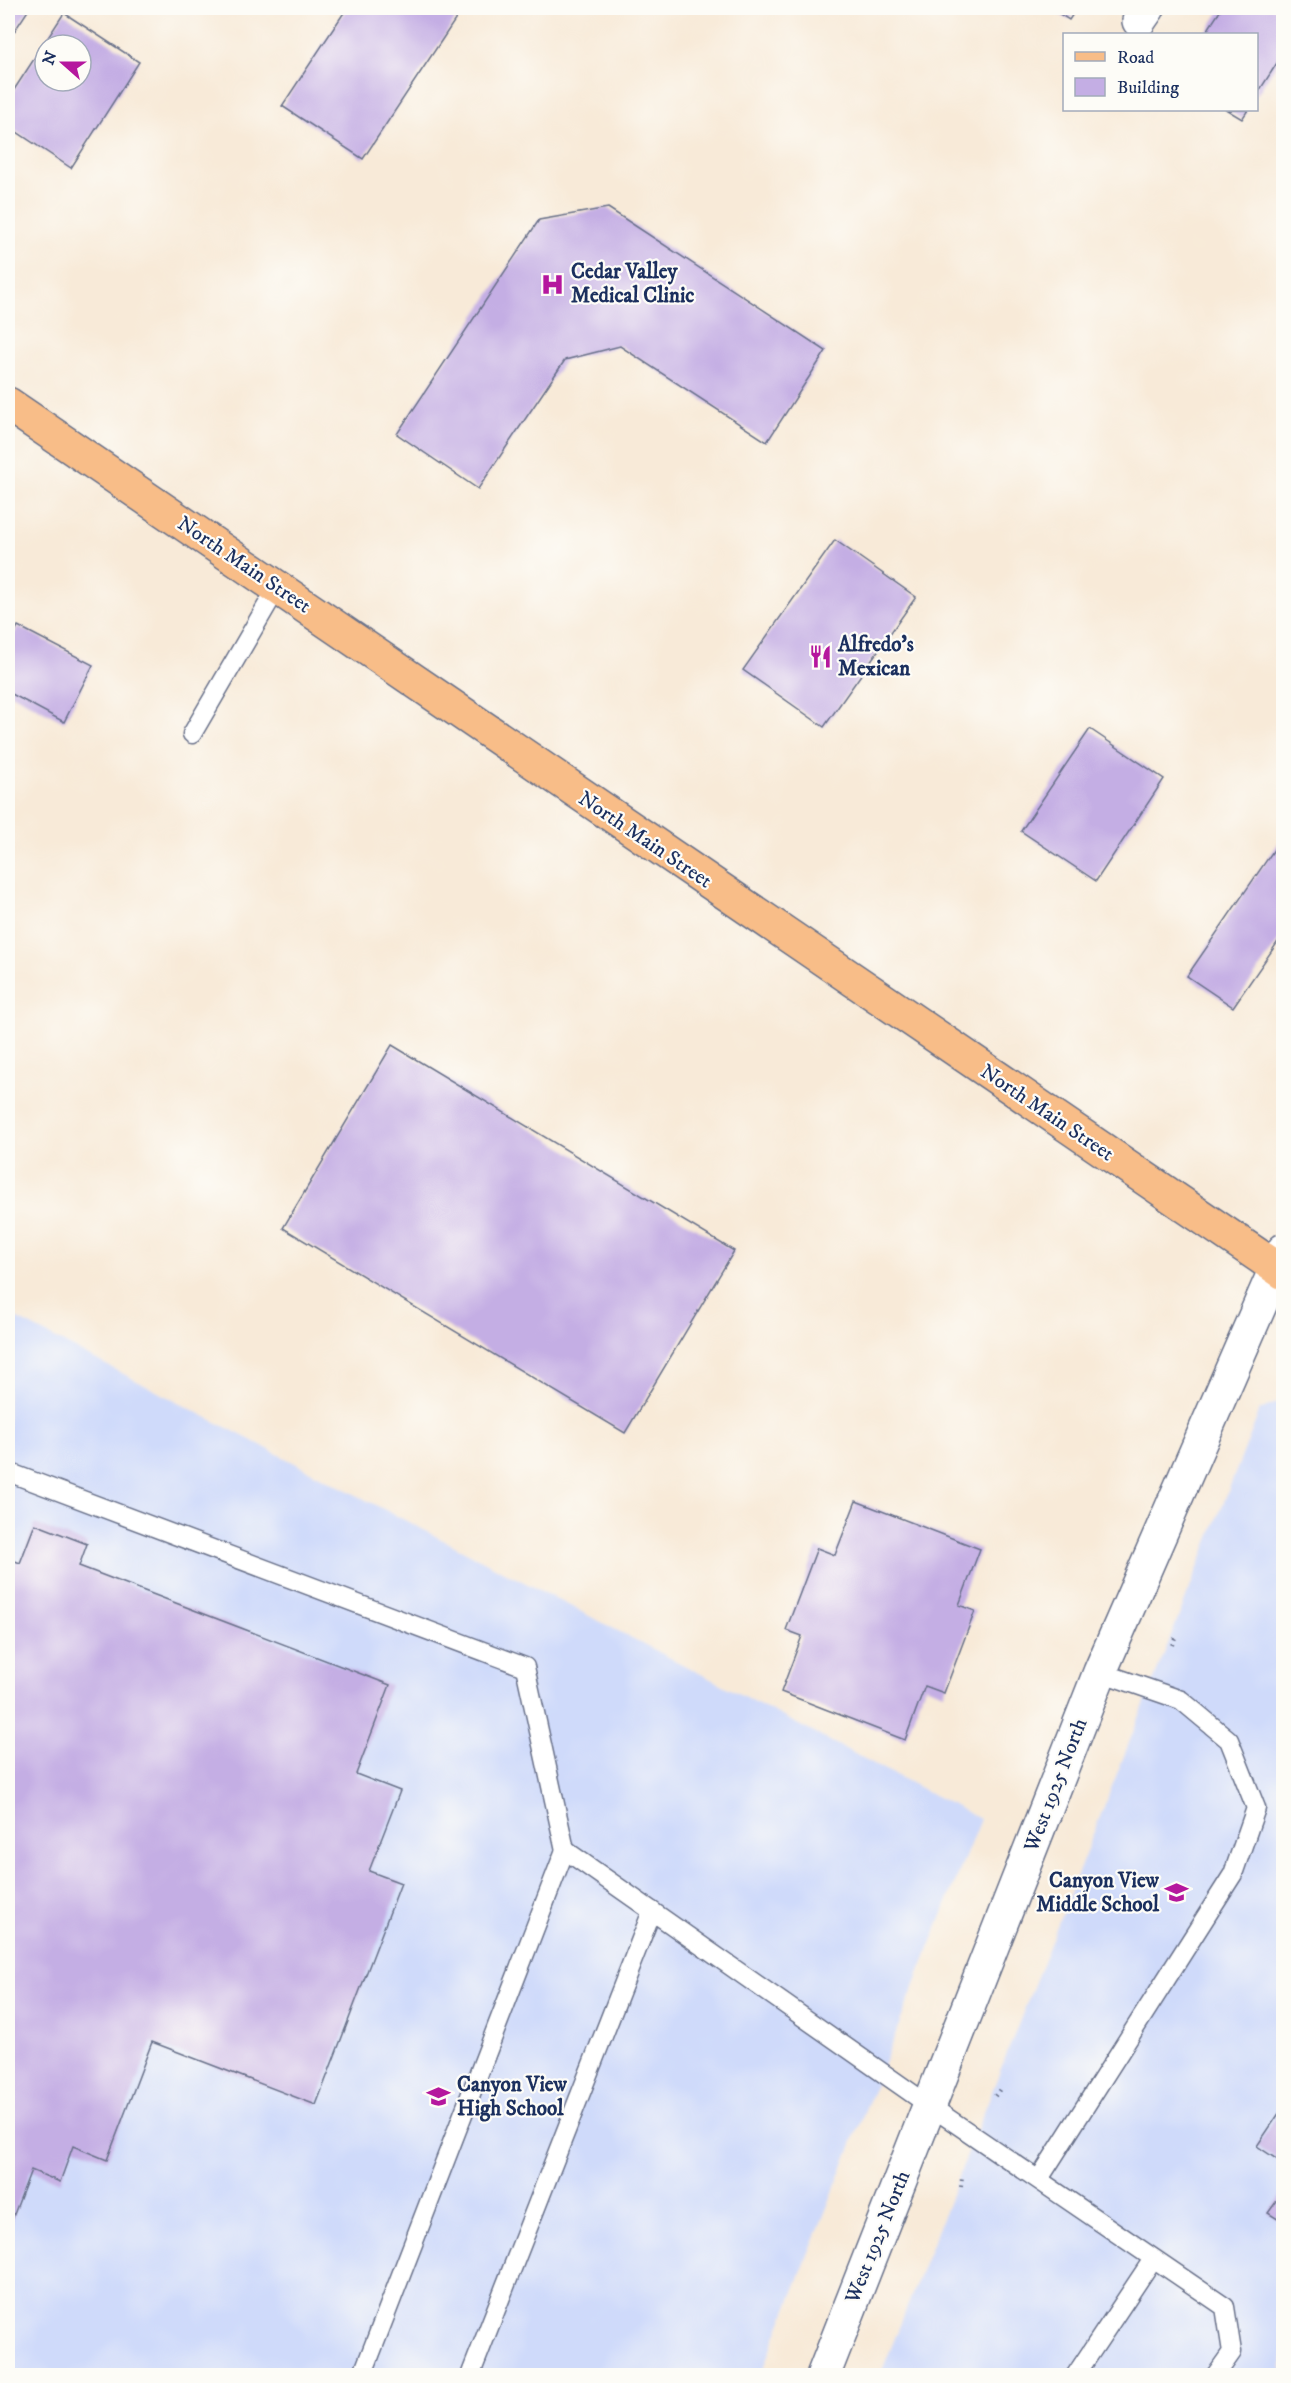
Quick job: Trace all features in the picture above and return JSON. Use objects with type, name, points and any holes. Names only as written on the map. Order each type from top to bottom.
[{"type":"main road","name":"North Main Street","points":[[8,404],[277,588],[1281,1264]]},
{"type":"street","name":"West 1925 North","points":[[823,2376],[1100,1672],[1281,1264]]},
{"type":"lane","points":[[192,735],[277,588]]},
{"type":"lane","points":[[8,1472],[525,1667],[565,1850],[362,2376]]},
{"type":"lane","points":[[1039,2179],[1233,1874],[1256,1808],[1229,1740],[1181,1700],[1100,1672]]},
{"type":"lane","points":[[565,1850],[930,2106],[1225,2307],[1232,2352],[1215,2376]]},
{"type":"lane","points":[[470,2376],[652,1911]]},
{"type":"lane","points":[[1075,2376],[1153,2259]]},
{"type":"path","points":[[1172,1645],[1175,1638]]},
{"type":"path","points":[[995,2096],[1000,2089]]},
{"type":"path","points":[[961,2187],[962,2178]]},
{"type":"shaded area","name":"Canyon View High School","points":[[8,1314],[980,1819],[761,2375],[8,2375]]},
{"type":"shaded area","name":"Canyon View Middle School","points":[[1283,1400],[1283,2375],[880,2376],[1260,1410]]},
{"type":"building","points":[[8,8],[29,9],[8,41]]},
{"type":"building","points":[[347,8],[463,8],[363,159],[282,106]]},
{"type":"building","points":[[1050,8],[1077,8],[1069,20]]},
{"type":"building","points":[[1222,8],[1284,8],[1284,52],[1258,93],[1258,33],[1206,33]]},
{"type":"building","points":[[64,13],[139,62],[71,168],[8,126],[8,99],[33,61],[33,93],[93,93],[93,33],[51,33]]},
{"type":"building","points":[[1229,111],[1247,111],[1242,119]]},
{"type":"building","points":[[608,208],[826,351],[767,442],[620,346],[565,360],[478,489],[397,434],[539,220]]},
{"type":"building","points":[[835,540],[916,597],[824,727],[743,670]]},
{"type":"building","points":[[18,626],[93,665],[64,722],[8,692],[8,646]]},
{"type":"building","points":[[1090,729],[1164,779],[1096,881],[1021,831]]},
{"type":"building","points":[[1284,835],[1284,933],[1233,1007],[1187,976]]},
{"type":"building","points":[[392,1045],[734,1251],[625,1433],[283,1228]]},
{"type":"building","points":[[856,1501],[980,1549],[959,1605],[975,1611],[944,1693],[925,1686],[905,1740],[781,1692],[802,1636],[786,1630],[817,1548],[835,1555]]},
{"type":"building","points":[[35,1524],[87,1544],[79,1566],[390,1685],[356,1774],[400,1791],[369,1871],[401,1883],[316,2105],[152,2042],[107,2160],[73,2146],[60,2182],[31,2170],[8,2230],[8,1558],[20,1563]]},
{"type":"building","points":[[1284,2106],[1284,2164],[1257,2146]]},
{"type":"building","points":[[1284,2191],[1284,2223],[1268,2213]]},
{"type":"place","name":"Cedar Valley Medical Clinic","points":[[553,284]]},
{"type":"place","name":"Alfredo's Mexican","points":[[820,657]]},
{"type":"place","name":"Canyon View Middle School","points":[[1177,1893]]},
{"type":"place","name":"Canyon View High School","points":[[439,2097]]}]
